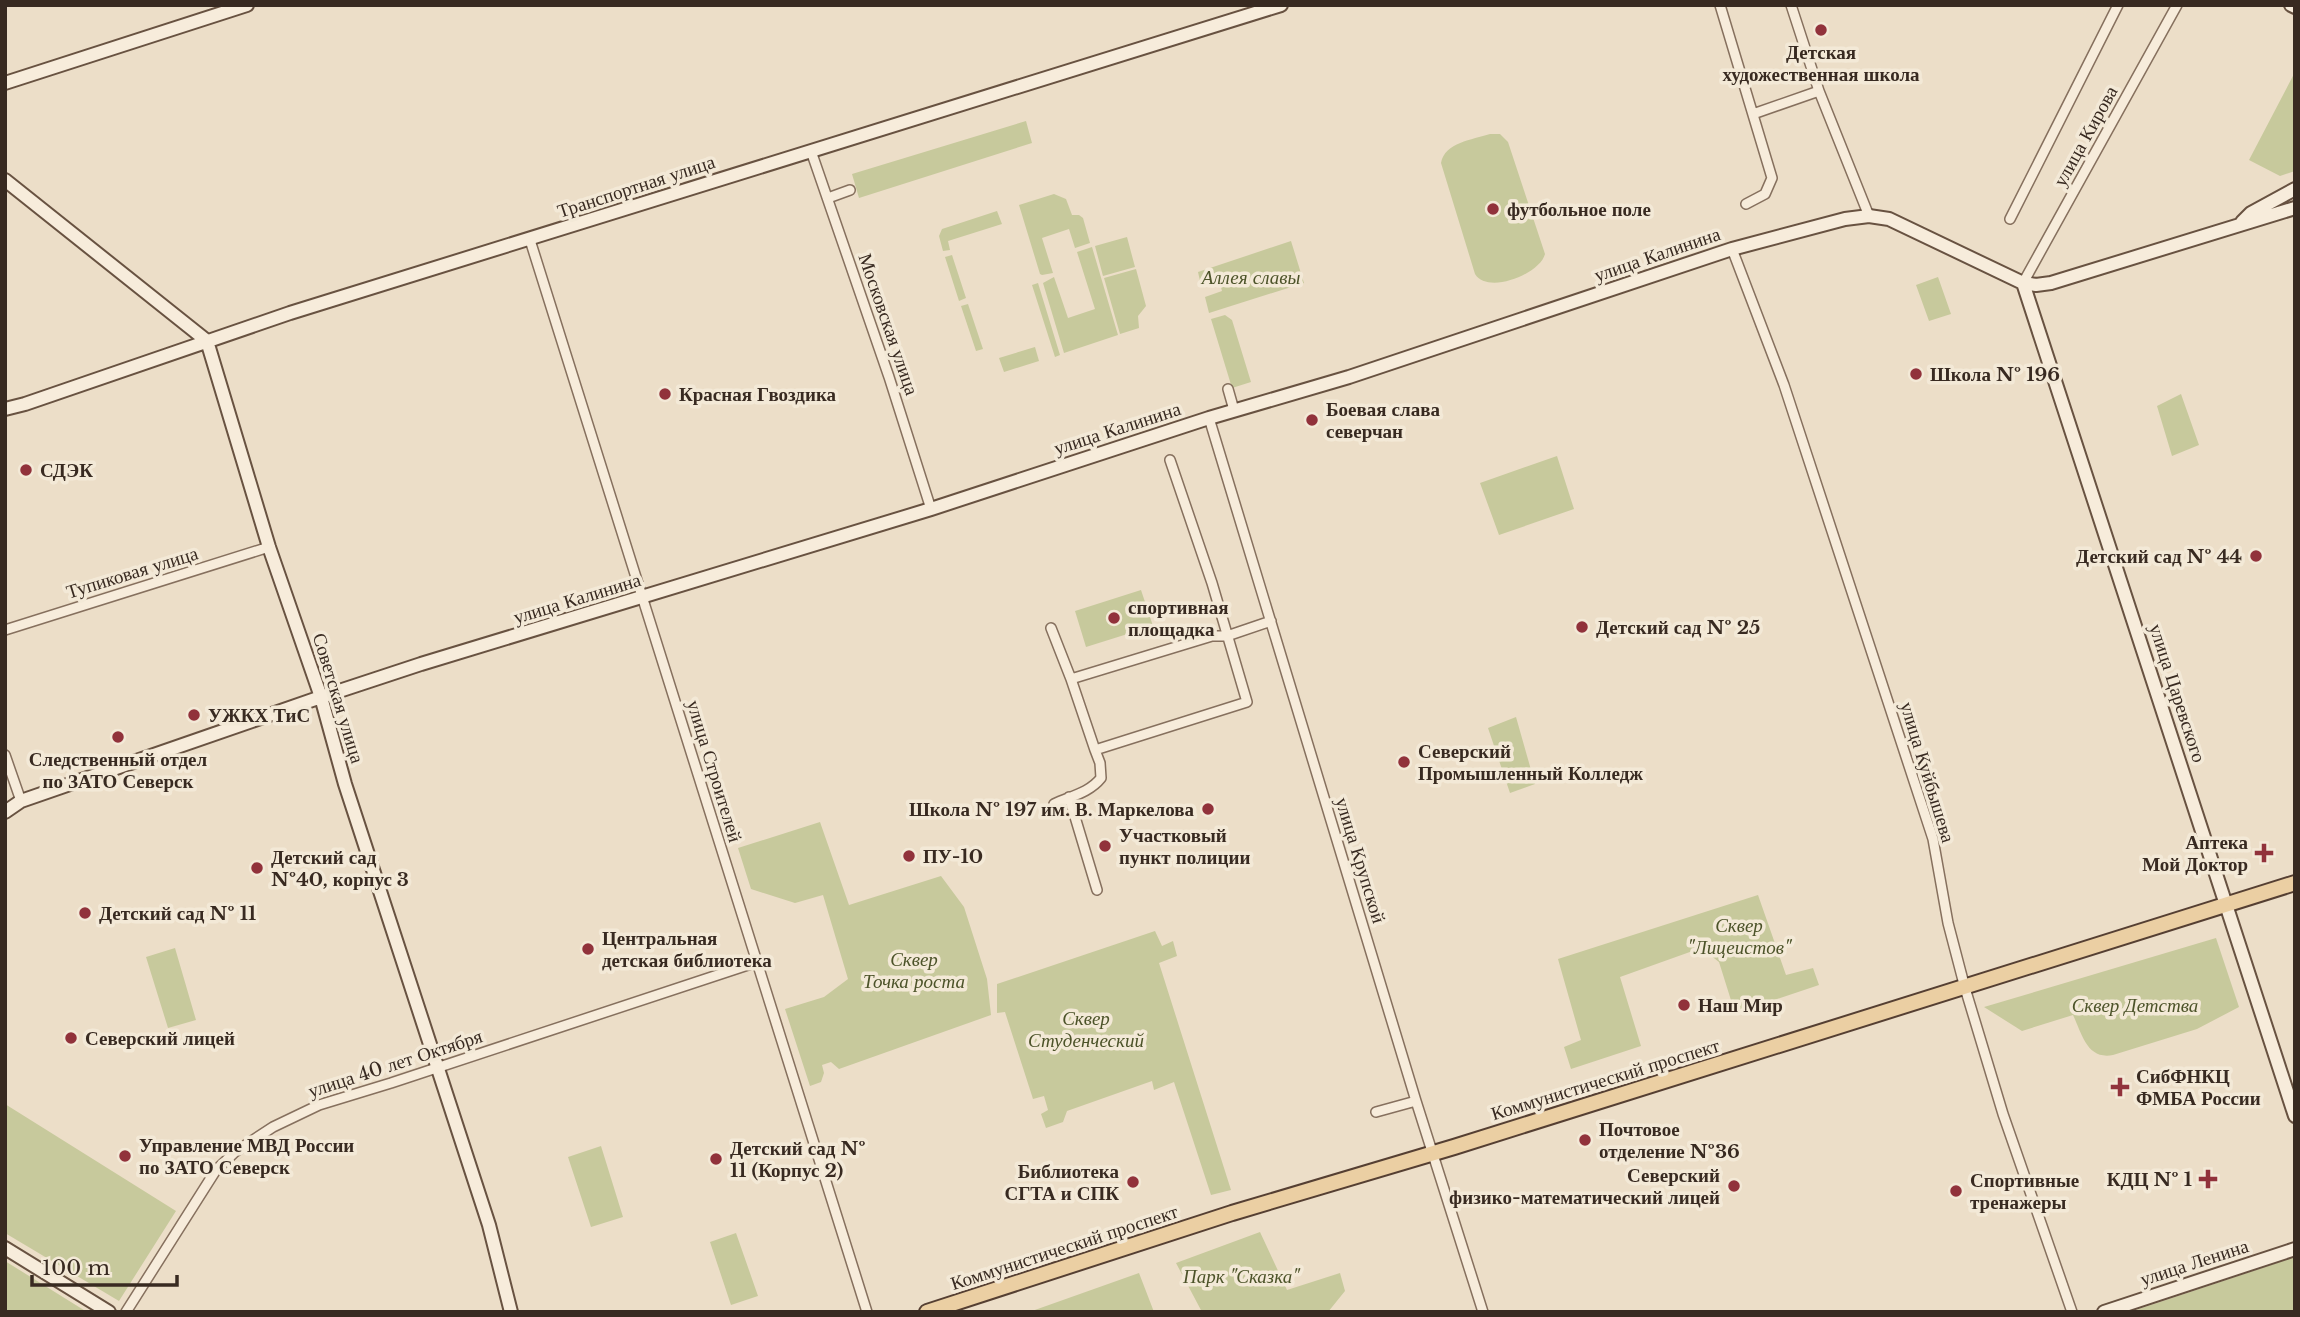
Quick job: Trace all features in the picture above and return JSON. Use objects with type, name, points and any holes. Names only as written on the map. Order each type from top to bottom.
[{"type":"main road","name":"Коммунистический проспект","points":[[928,1312],[1232,1213],[1965,988],[2295,883]]},
{"type":"street","points":[[5,83],[247,5]]},
{"type":"street","name":"Транспортная улица","points":[[5,409],[206,341],[1281,5]]},
{"type":"street","points":[[1720,5],[1772,178],[1765,194],[1746,204]]},
{"type":"street","points":[[1791,5],[1819,92],[1869,216]]},
{"type":"street","points":[[2010,219],[2118,5]]},
{"type":"street","name":"улица Кирова","points":[[2023,283],[2177,5]]},
{"type":"street","points":[[1753,114],[1819,92]]},
{"type":"street","name":"Московская улица","points":[[811,152],[931,509]]},
{"type":"street","points":[[5,180],[206,341]]},
{"type":"street","name":"улица Калинина","points":[[2241,224],[2251,213],[2295,189]]},
{"type":"street","points":[[828,198],[850,190]]},
{"type":"street","name":"улица Калинина","points":[[5,812],[21,801],[321,697],[931,509],[1234,410],[1349,377],[1732,249],[1845,219],[1869,216],[1889,219],[2023,283],[2036,285],[2051,284],[2295,208]]},
{"type":"street","name":"улица Строителей","points":[[530,240],[867,1312]]},
{"type":"street","name":"улица Куйбышева","points":[[1732,249],[1784,385],[1933,839],[1948,923],[1965,988],[2003,1114],[2072,1312]]},
{"type":"street","name":"улица Царевского","points":[[2023,283],[2295,1116]]},
{"type":"street","name":"Советская улица","points":[[206,341],[269,547],[321,697],[345,784],[489,1225],[511,1312]]},
{"type":"street","points":[[1228,389],[1234,410]]},
{"type":"street","name":"улица Крупской","points":[[1209,418],[1416,1101],[1483,1312]]},
{"type":"street","points":[[1095,750],[1247,702],[1170,460]]},
{"type":"street","name":"Тупиковая улица","points":[[5,630],[269,547]]},
{"type":"street","points":[[1071,679],[1271,621]]},
{"type":"street","points":[[1051,628],[1100,763],[1101,778],[1094,787],[1054,804]]},
{"type":"street","points":[[5,755],[21,801]]},
{"type":"street","points":[[1069,797],[1097,890]]},
{"type":"street","name":"улица 40 лет Октября","points":[[127,1312],[216,1170],[235,1152],[273,1127],[319,1105],[757,962]]},
{"type":"street","points":[[1376,1112],[1416,1101]]},
{"type":"street","points":[[5,1248],[109,1312]]},
{"type":"street","name":"улица Ленина","points":[[2104,1312],[2295,1249]]},
{"type":"green space","points":[[2295,72],[2295,171],[2280,176],[2249,160]]},
{"type":"green space","points":[[1026,121],[1032,143],[859,198],[852,174]]},
{"type":"green space","name":"футбольное поле","points":[[1490,134],[1500,134],[1508,142],[1545,254],[1534,269],[1524,275],[1491,283],[1475,274],[1441,163],[1448,150],[1454,146]]},
{"type":"green space","points":[[1054,194],[1066,199],[1072,215],[1083,218],[1090,243],[1075,248],[1069,229],[1042,238],[1053,273],[1042,275],[1019,205]]},
{"type":"green space","points":[[997,211],[1002,224],[948,241],[950,250],[943,251],[939,236],[942,229]]},
{"type":"green space","points":[[1127,237],[1135,267],[1103,276],[1095,246]]},
{"type":"green space","name":"Аллея славы","points":[[1291,241],[1304,283],[1209,313],[1205,297],[1222,291],[1219,280],[1201,285],[1198,272]]},
{"type":"green space","points":[[1092,247],[1118,335],[1064,353],[1043,283],[1054,277],[1068,318],[1095,309],[1077,252]]},
{"type":"green space","points":[[952,255],[966,298],[959,301],[945,257]]},
{"type":"green space","points":[[1136,269],[1146,306],[1138,316],[1139,328],[1120,334],[1104,278]]},
{"type":"green space","points":[[1938,277],[1951,314],[1929,321],[1916,285]]},
{"type":"green space","points":[[1038,283],[1060,355],[1055,357],[1032,285]]},
{"type":"green space","points":[[968,304],[983,349],[976,351],[961,306]]},
{"type":"green space","points":[[1225,315],[1232,320],[1251,382],[1232,388],[1211,319]]},
{"type":"green space","points":[[1035,347],[1039,361],[1004,372],[999,358]]},
{"type":"green space","points":[[2181,394],[2199,445],[2172,456],[2157,406]]},
{"type":"green space","points":[[1557,456],[1574,509],[1499,535],[1480,483]]},
{"type":"green space","name":"спортивная площадка","points":[[1141,590],[1153,626],[1086,647],[1075,611]]},
{"type":"green space","points":[[1516,717],[1535,784],[1510,793],[1488,728]]},
{"type":"green space","name":"Сквер Точка роста","points":[[820,822],[849,905],[941,876],[964,907],[987,979],[991,1015],[839,1069],[831,1062],[822,1065],[824,1073],[821,1082],[810,1086],[785,1009],[824,997],[848,979],[823,895],[795,903],[751,889],[738,848]]},
{"type":"green space","name":"Сквер \"Лицеистов\"","points":[[1758,895],[1786,975],[1813,968],[1819,985],[1735,1013],[1719,962],[1701,948],[1620,977],[1641,1046],[1571,1069],[1564,1047],[1581,1040],[1558,959]]},
{"type":"green space","name":"Сквер Студенческий","points":[[1155,931],[1162,946],[1173,941],[1177,956],[1159,963],[1231,1190],[1211,1195],[1174,1082],[1154,1090],[1152,1081],[1067,1111],[1063,1122],[1046,1128],[1041,1114],[1048,1110],[1044,1096],[1033,1099],[1005,1012],[997,1013],[997,984]]},
{"type":"green space","name":"Сквер Детства","points":[[2216,938],[2239,1007],[2197,1029],[2113,1055],[2097,1054],[2091,1050],[2073,1015],[2022,1031],[1984,1007]]},
{"type":"green space","points":[[175,948],[196,1020],[168,1028],[146,957]]},
{"type":"green space","points":[[5,1104],[176,1211],[119,1301],[5,1233]]},
{"type":"green space","points":[[601,1146],[623,1217],[591,1227],[568,1157]]},
{"type":"green space","name":"Парк \"Сказка\"","points":[[1260,1232],[1287,1290],[1340,1273],[1345,1291],[1328,1312],[1202,1312],[1176,1263]]},
{"type":"green space","points":[[736,1233],[758,1296],[731,1305],[710,1242]]},
{"type":"green space","points":[[2295,1257],[2295,1312],[2130,1312]]},
{"type":"green space","points":[[5,1261],[87,1312],[5,1312]]},
{"type":"green space","name":"Парк \"Сказка\"","points":[[1139,1273],[1154,1312],[1032,1312],[1032,1311]]},
{"type":"place","name":"Детская художественная школа","points":[[1821,30]]},
{"type":"place","name":"футбольное поле","points":[[1493,209]]},
{"type":"place","name":"Школа № 196","points":[[1916,374]]},
{"type":"place","name":"Красная Гвоздика","points":[[665,394]]},
{"type":"place","name":"Боевая слава северчан","points":[[1312,420]]},
{"type":"place","name":"СДЭК","points":[[26,470]]},
{"type":"place","name":"Детский сад № 44","points":[[2256,556]]},
{"type":"place","name":"спортивная площадка","points":[[1114,618]]},
{"type":"place","name":"Детский сад № 25","points":[[1582,627]]},
{"type":"place","name":"УЖКХ ТиС","points":[[194,715]]},
{"type":"place","name":"Следственный отдел по ЗАТО Северск","points":[[118,737]]},
{"type":"place","name":"Северский Промышленный Колледж","points":[[1404,762]]},
{"type":"place","name":"Школа № 197 им. В. Маркелова","points":[[1208,809]]},
{"type":"place","name":"Участковый пункт полиции","points":[[1105,846]]},
{"type":"place","name":"Аптека Мой Доктор","points":[[2264,853]]},
{"type":"place","name":"ПУ-10","points":[[909,856]]},
{"type":"place","name":"Детский сад №40, корпус 3","points":[[257,868]]},
{"type":"place","name":"Детский сад № 11","points":[[85,913]]},
{"type":"place","name":"Центральная детская библиотека","points":[[588,949]]},
{"type":"place","name":"Наш Мир","points":[[1684,1005]]},
{"type":"place","name":"Северский лицей","points":[[71,1038]]},
{"type":"place","name":"СибФНКЦ ФМБА России","points":[[2120,1087]]},
{"type":"place","name":"Почтовое отделение №36","points":[[1585,1140]]},
{"type":"place","name":"Управление МВД России по ЗАТО Северск","points":[[125,1156]]},
{"type":"place","name":"Детский сад № 11 (Корпус 2)","points":[[716,1159]]},
{"type":"place","name":"КДЦ № 1","points":[[2208,1179]]},
{"type":"place","name":"Библиотека СГТА и СПК","points":[[1133,1182]]},
{"type":"place","name":"Северский физико-математический лицей","points":[[1734,1186]]},
{"type":"place","name":"Спортивные тренажеры","points":[[1956,1191]]}]
